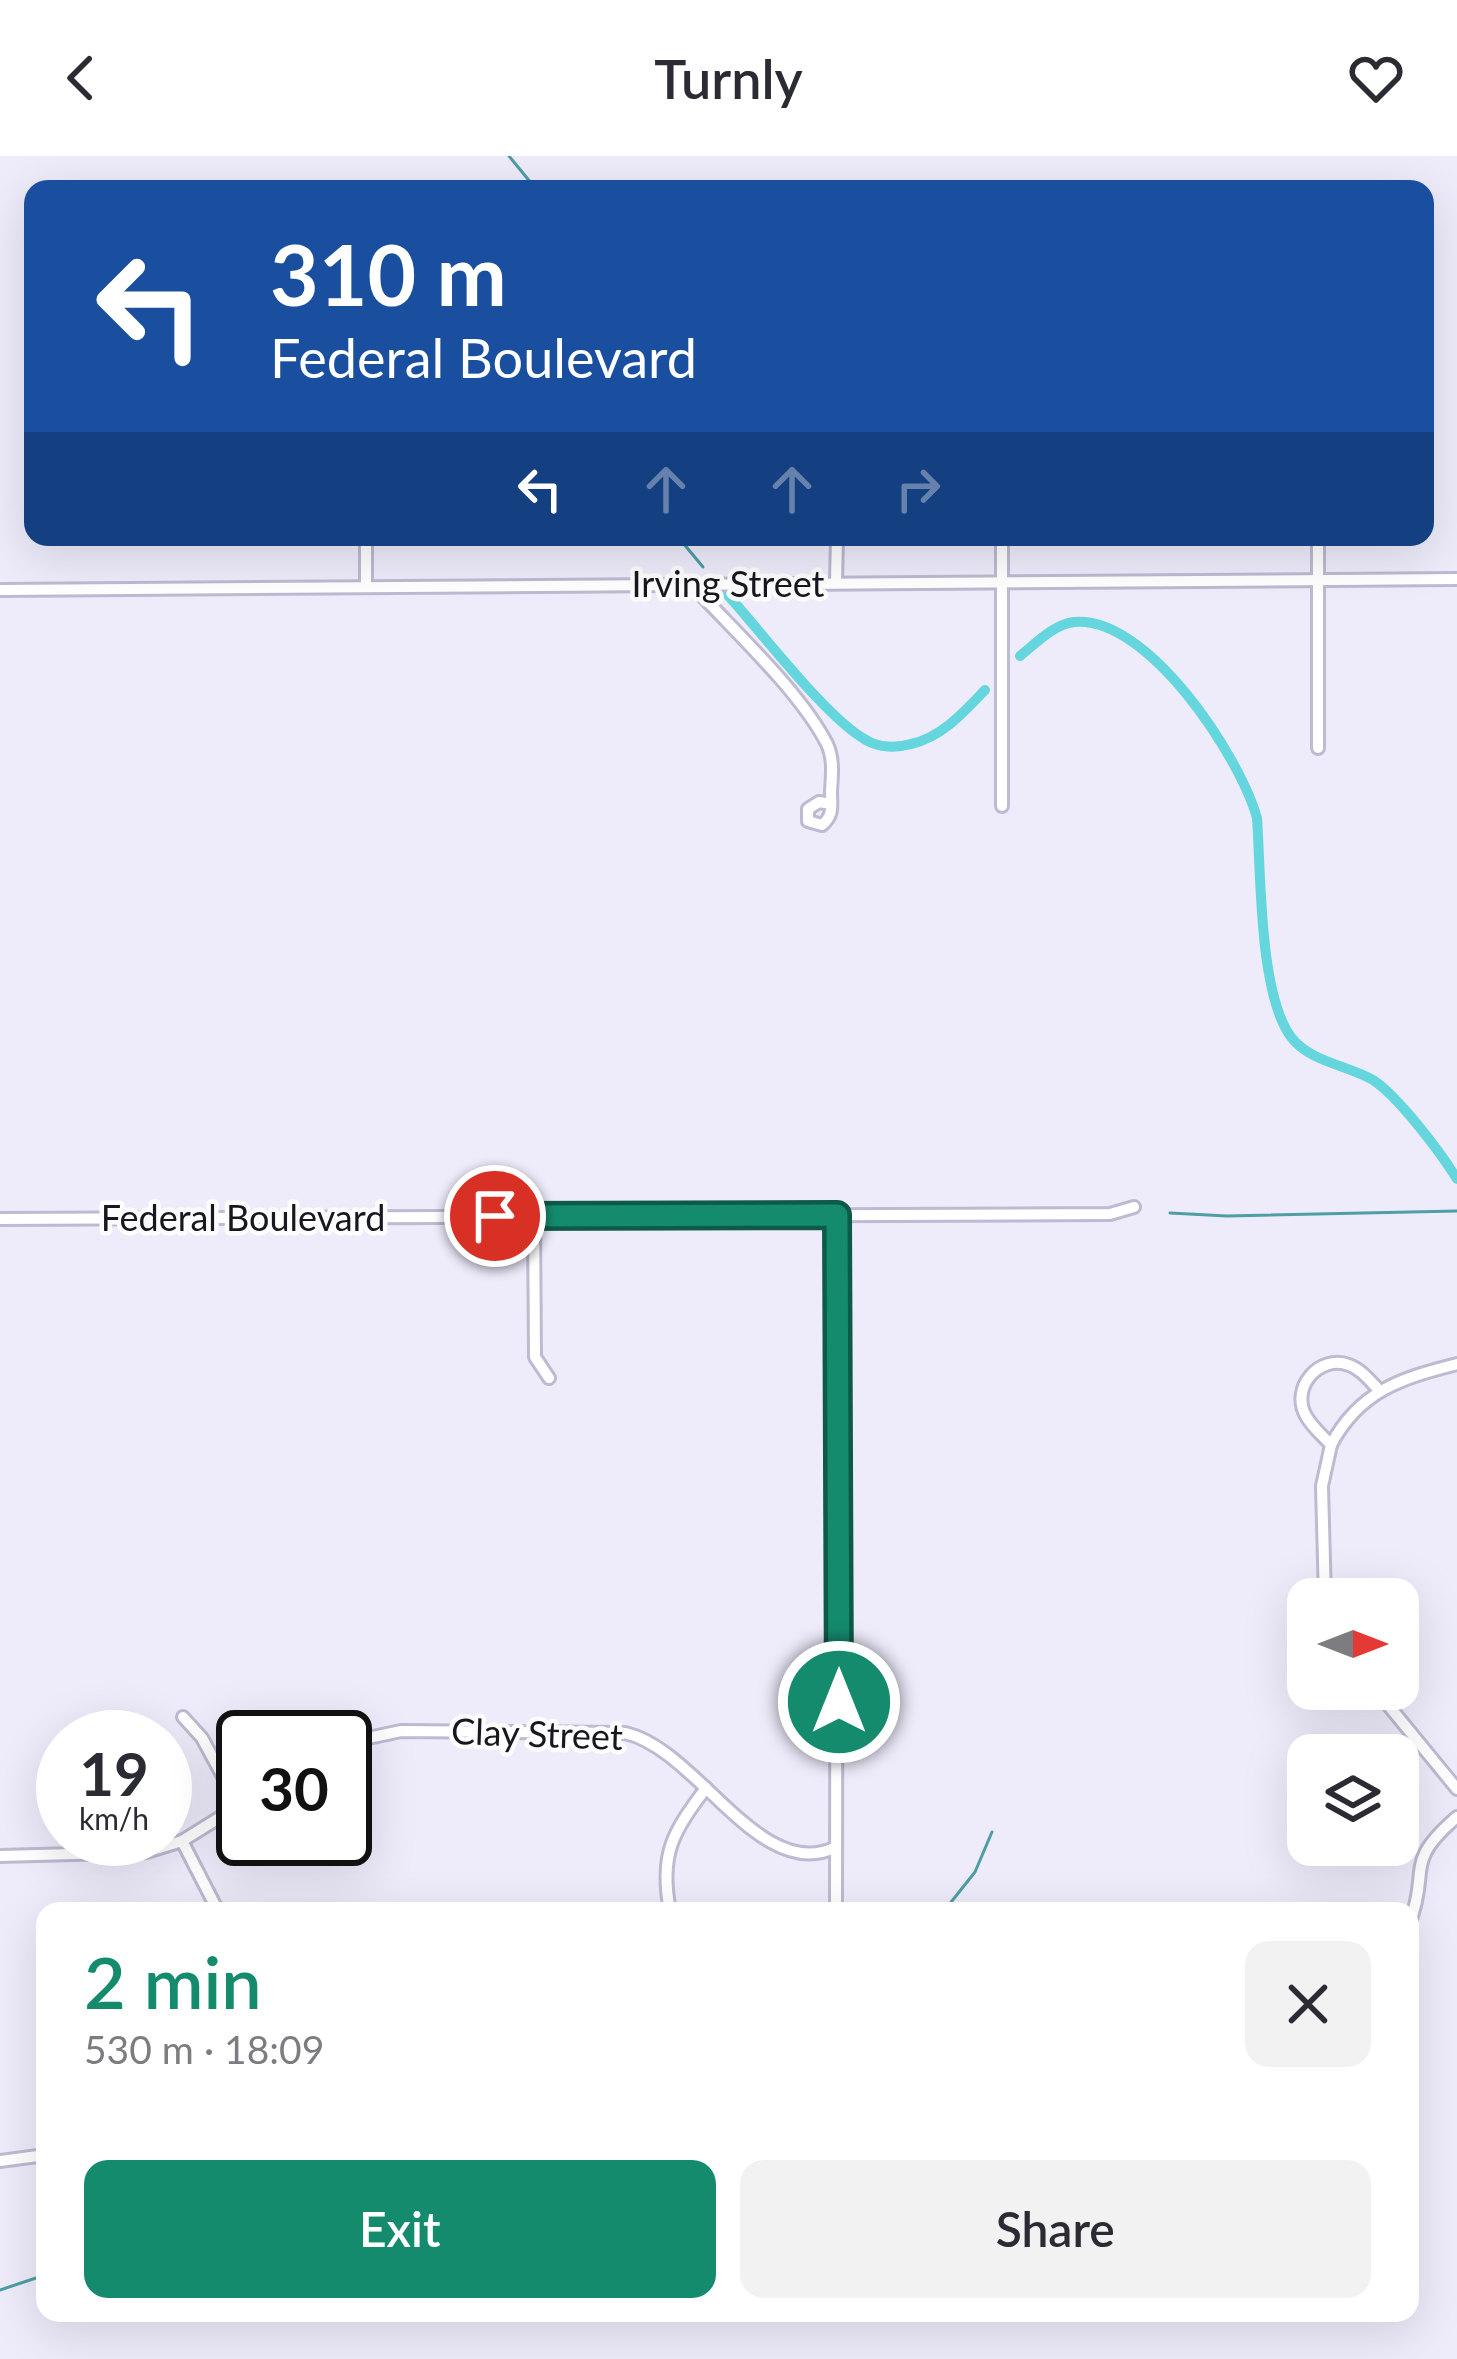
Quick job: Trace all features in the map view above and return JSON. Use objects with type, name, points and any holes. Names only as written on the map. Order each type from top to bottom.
[{"type":"street","points":[[366,546],[366,587]]},
{"type":"street","points":[[836,584],[837,546]]},
{"type":"street","points":[[1001,546],[1001,806]]},
{"type":"street","points":[[1318,546],[1318,748]]},
{"type":"street","name":"Irving Street","points":[[0,590],[1457,579]]},
{"type":"street","points":[[692,585],[797,702],[826,743],[832,758],[831,804]]},
{"type":"street","name":"Federal Boulevard","points":[[0,1219],[1110,1214],[1134,1208]]},
{"type":"street","points":[[836,1902],[837,1215]]},
{"type":"street","points":[[534,1216],[535,1357],[549,1378]]},
{"type":"street","points":[[1331,1445],[1304,1412],[1302,1392],[1311,1374],[1326,1364],[1347,1364],[1379,1390]]},
{"type":"street","points":[[1324,1578],[1322,1486],[1331,1445],[1349,1416],[1379,1390],[1457,1364]]},
{"type":"street","points":[[1392,1710],[1457,1789]]},
{"type":"street","points":[[192,1727],[216,1762]]},
{"type":"street","name":"Clay Street","points":[[372,1737],[401,1731],[626,1733],[661,1746],[741,1822],[773,1844],[801,1851],[834,1848]]},
{"type":"street","points":[[669,1902],[666,1857],[682,1820],[706,1788]]},
{"type":"street","points":[[1414,1902],[1423,1854],[1457,1817]]},
{"type":"street","points":[[0,1856],[36,1856]]},
{"type":"street","points":[[192,1860],[213,1902]]},
{"type":"street","points":[[0,2161],[36,2156]]},
{"type":"waterway","points":[[509,156],[529,180]]},
{"type":"waterway","points":[[686,546],[703,567]]},
{"type":"waterway","points":[[726,593],[813,694],[871,743],[894,747],[933,736],[985,690]]},
{"type":"waterway","points":[[1020,656],[1059,626],[1074,622],[1102,626],[1131,641],[1187,695],[1232,761],[1257,818],[1267,963],[1281,1018],[1291,1037],[1308,1052],[1383,1088],[1457,1179]]},
{"type":"waterway","points":[[1170,1213],[1457,1211]]},
{"type":"waterway","points":[[951,1902],[975,1872],[992,1832]]},
{"type":"waterway","points":[[0,2290],[36,2278]]},
{"type":"route","points":[[495,1216],[837,1215],[839,1702]]}]
